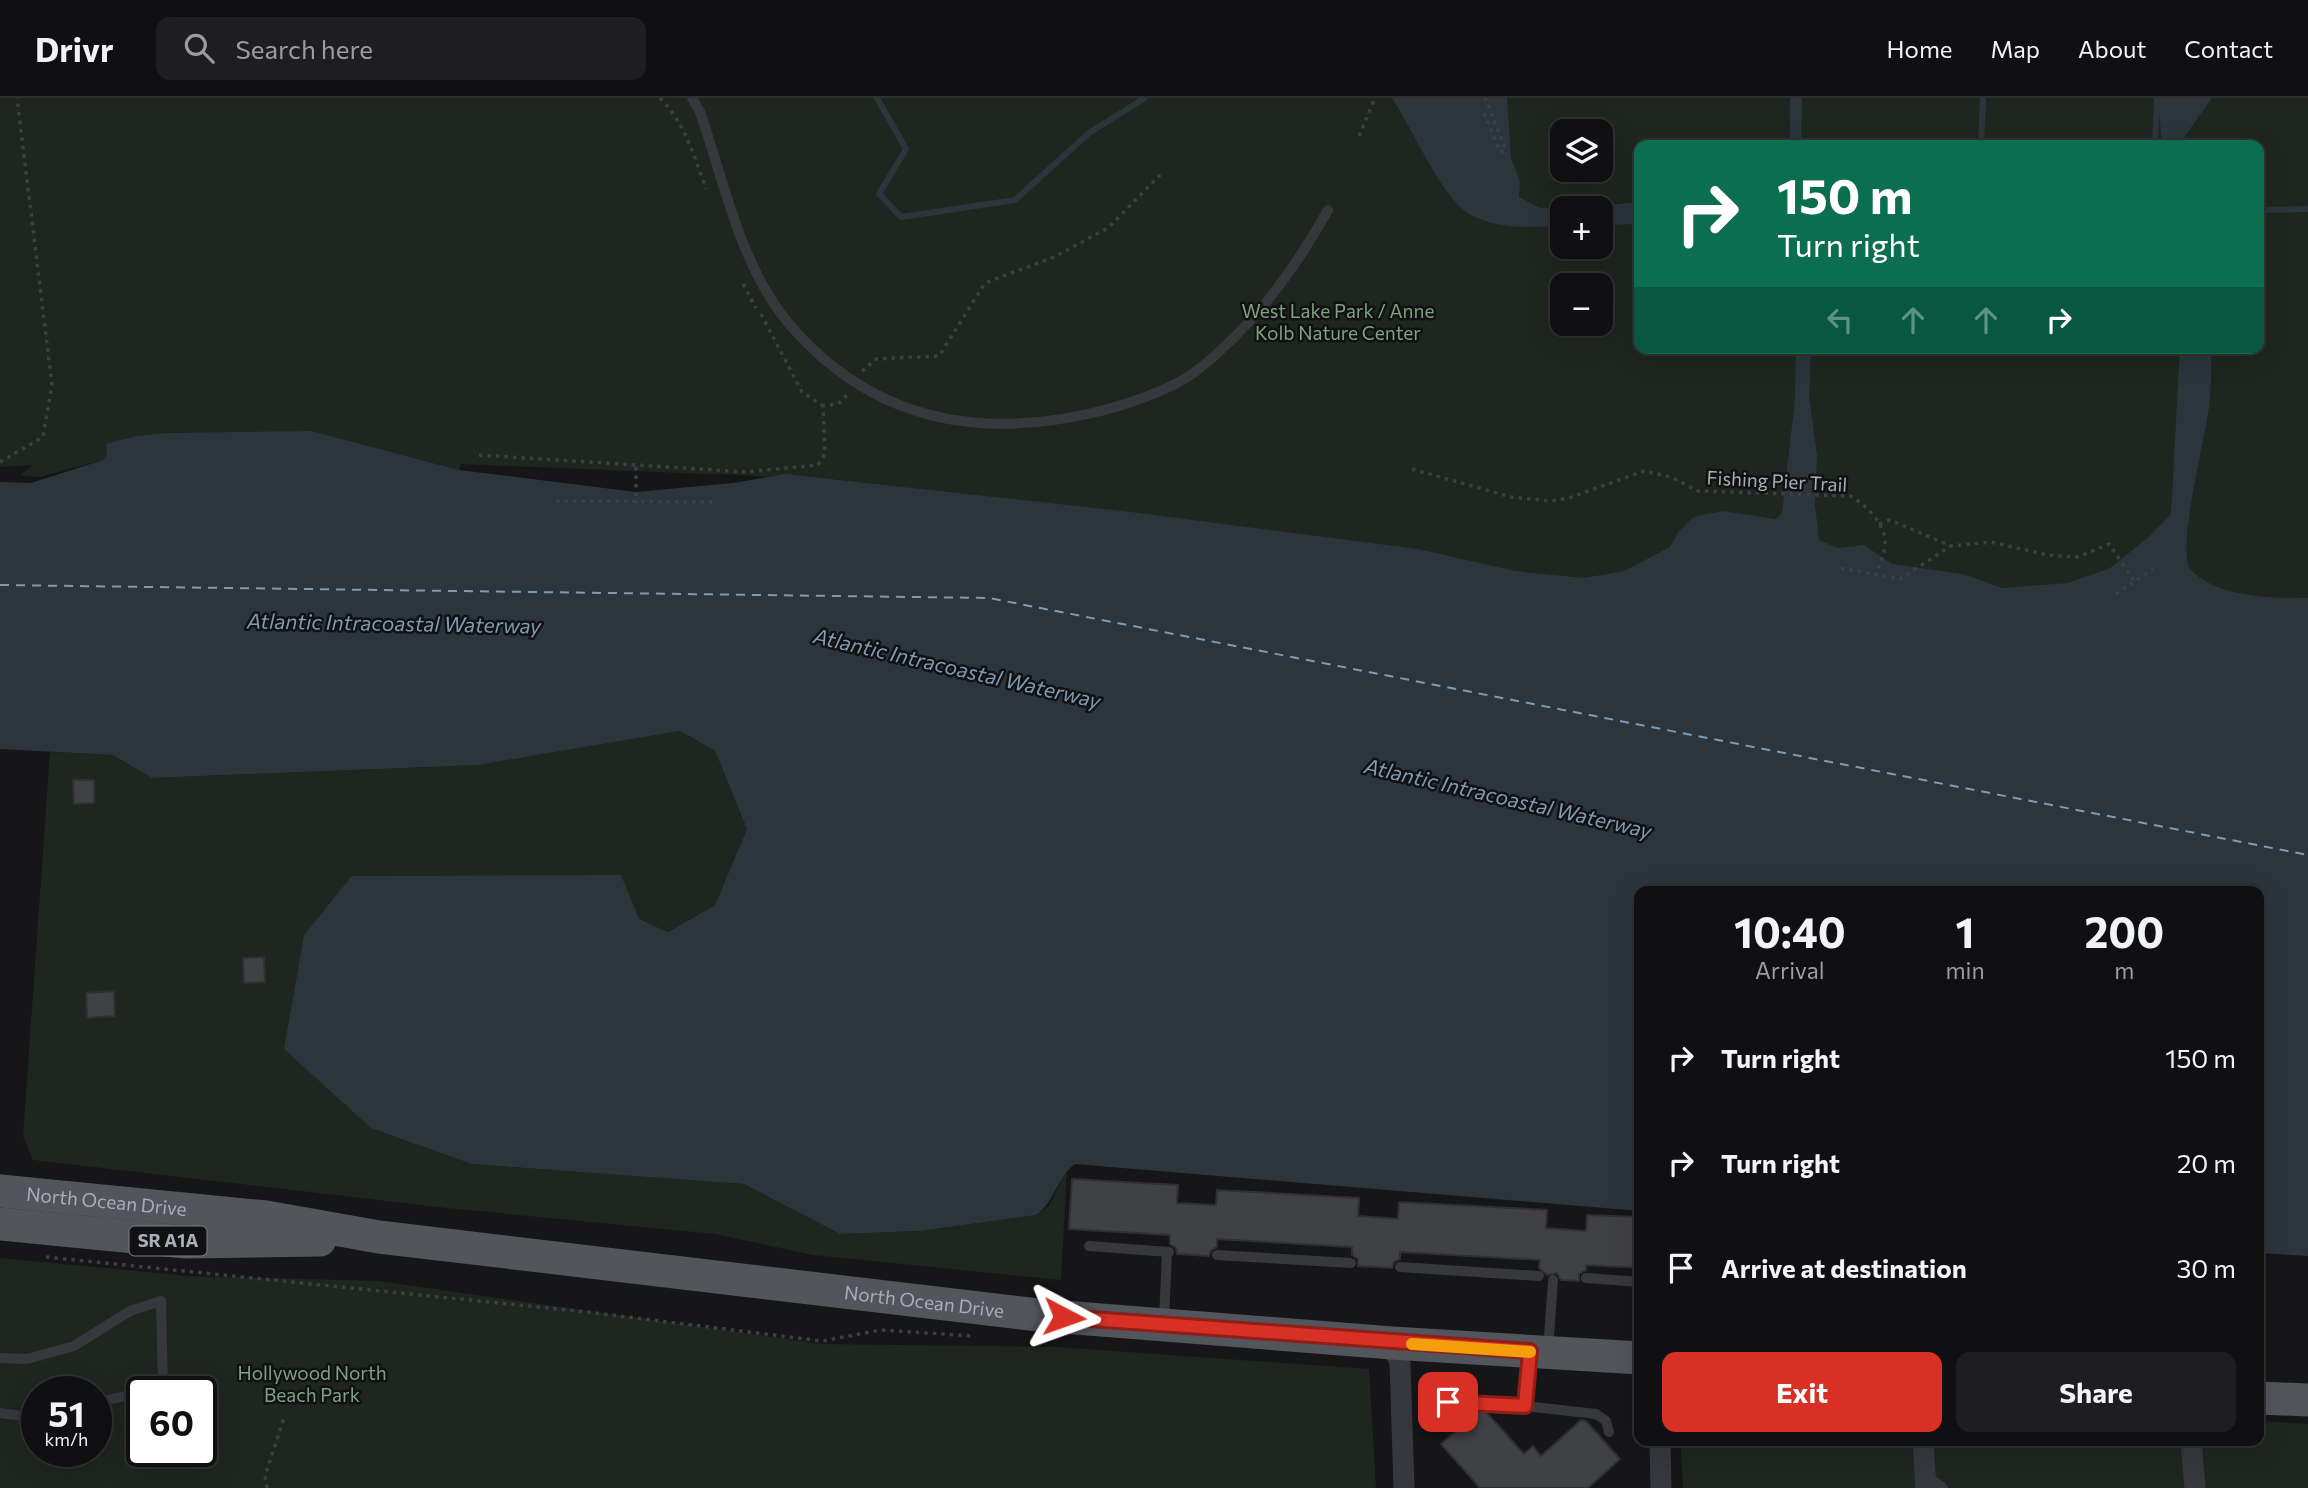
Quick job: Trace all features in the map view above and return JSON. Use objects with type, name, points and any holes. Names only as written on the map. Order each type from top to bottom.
[{"type":"main road","name":"North Ocean Drive","points":[[0,1191],[266,1217],[379,1237],[1038,1315],[1392,1343],[1634,1358]]},
{"type":"main road","name":"North Ocean Drive","points":[[0,1224],[186,1242],[260,1243],[379,1237]]},
{"type":"main road","points":[[2264,1398],[2308,1400]]},
{"type":"street","points":[[1392,1343],[1400,1363],[1404,1488]]},
{"type":"street","points":[[1660,1446],[1661,1488]]},
{"type":"street","points":[[1923,1446],[1925,1481]]},
{"type":"street","points":[[2191,1446],[2194,1478]]},
{"type":"lane","points":[[692,98],[700,113],[749,260],[789,324],[818,354],[855,383],[932,417],[972,425],[1046,422],[1106,410],[1193,373],[1245,326],[1282,284],[1328,210]]},
{"type":"lane","points":[[1089,1246],[1168,1252],[1164,1323]]},
{"type":"lane","points":[[1217,1255],[1351,1263]]},
{"type":"lane","points":[[1400,1267],[1539,1276]]},
{"type":"lane","points":[[1586,1278],[1634,1282]]},
{"type":"lane","points":[[1525,1406],[1553,1280]]},
{"type":"lane","points":[[0,1358],[27,1359],[75,1346],[130,1311],[161,1301],[163,1376]]},
{"type":"lane","points":[[1448,1402],[1525,1406],[1596,1414],[1605,1421],[1609,1432]]},
{"type":"lane","points":[[0,1413],[21,1416]]},
{"type":"lane","points":[[2184,1488],[2194,1478]]},
{"type":"lane","points":[[1925,1481],[1943,1488]]},
{"type":"path","points":[[0,461],[43,438],[52,385],[17,98]]},
{"type":"path","points":[[1359,136],[1376,98]]},
{"type":"path","points":[[1484,113],[1500,152],[1506,150],[1485,98]]},
{"type":"path","points":[[636,467],[636,503]]},
{"type":"path","name":"Fishing Pier Trail","points":[[1412,469],[1511,497],[1550,501],[1569,498],[1644,471],[1671,477],[1698,491],[1850,496],[1862,503],[1879,524]]},
{"type":"path","points":[[555,501],[717,502]]},
{"type":"path","points":[[1876,575],[1885,542],[1879,524],[1890,520],[1951,545],[1991,542],[2048,555],[2078,556],[2109,544],[2135,582]]},
{"type":"path","points":[[1841,568],[1900,579],[1951,545]]},
{"type":"path","points":[[2116,594],[2153,569]]},
{"type":"path","points":[[44,1257],[587,1312],[822,1341],[881,1330],[977,1336]]},
{"type":"path","points":[[267,1488],[265,1476],[285,1415]]},
{"type":"green space","name":"West Lake Park / Anne Kolb Nature Center","points":[[0,98],[2308,98],[2308,622],[1772,652],[1189,520],[832,479],[461,464],[459,470],[312,431],[195,434],[107,453],[103,460],[40,477],[20,475],[33,465],[0,467]]},
{"type":"green space","points":[[680,731],[715,751],[747,829],[715,905],[668,932],[639,919],[427,877],[352,876],[371,1128],[470,1164],[744,1184],[840,1234],[920,1231],[1036,1215],[1049,1206],[1067,1169],[1061,1280],[813,1255],[715,1234],[447,1208],[33,1160],[23,1136],[50,752],[113,755],[153,778],[478,765]]},
{"type":"green space","name":"Hollywood North Beach Park","points":[[0,1258],[189,1276],[378,1281],[822,1344],[1058,1347],[1369,1369],[1376,1488],[0,1488]]},
{"type":"green space","points":[[2264,1421],[2308,1424],[2308,1488],[1683,1488],[1680,1446],[2264,1446]]},
{"type":"water","points":[[1392,98],[1507,98],[1511,158],[1520,181],[1519,197],[1540,208],[1550,208],[1550,226],[1505,225],[1482,220],[1460,207],[1438,178]]},
{"type":"water","points":[[1790,98],[1802,98],[1801,140],[1790,140]]},
{"type":"water","points":[[2158,98],[2212,98],[2184,140],[2162,140]]},
{"type":"water","points":[[1634,203],[1634,224],[1613,225],[1613,204]]},
{"type":"water","name":"Atlantic Intracoastal Waterway","points":[[1796,354],[1811,354],[1809,396],[1817,455],[1815,504],[1819,540],[1838,548],[1864,545],[1892,564],[1963,574],[2002,588],[2068,583],[2110,568],[2150,536],[2171,514],[2180,354],[2211,354],[2209,407],[2189,519],[2187,560],[2191,570],[2202,579],[2230,591],[2262,597],[2308,598],[2308,1256],[2264,1253],[2264,886],[1634,886],[1634,1211],[1075,1164],[1064,1176],[1048,1203],[1036,1215],[920,1231],[840,1234],[744,1184],[471,1164],[371,1128],[284,1049],[304,935],[352,876],[621,875],[639,919],[668,932],[715,905],[747,829],[715,751],[680,731],[478,765],[152,778],[113,755],[0,749],[0,482],[31,483],[103,460],[107,453],[106,444],[137,436],[312,431],[459,470],[636,492],[733,483],[785,474],[1131,512],[1418,549],[1515,571],[1584,578],[1624,571],[1670,547],[1678,532],[1693,517],[1723,511],[1775,519],[1782,514],[1795,399]]},
{"type":"building","points":[[73,780],[94,780],[94,803],[74,804]]},
{"type":"building","points":[[264,957],[265,982],[244,983],[243,958]]},
{"type":"building","points":[[114,991],[115,1016],[87,1018],[86,993]]},
{"type":"building","points":[[1072,1179],[1178,1185],[1177,1203],[1216,1205],[1217,1190],[1359,1198],[1358,1216],[1398,1219],[1399,1202],[1547,1210],[1546,1228],[1586,1231],[1587,1215],[1634,1217],[1634,1268],[1586,1265],[1586,1270],[1579,1274],[1579,1281],[1561,1280],[1557,1273],[1547,1275],[1539,1268],[1540,1260],[1400,1252],[1400,1259],[1394,1262],[1392,1268],[1358,1266],[1358,1259],[1352,1255],[1352,1247],[1217,1239],[1217,1247],[1211,1250],[1209,1256],[1177,1254],[1176,1248],[1170,1244],[1170,1235],[1069,1229]]},
{"type":"building","points":[[1478,1411],[1486,1412],[1524,1454],[1533,1446],[1541,1456],[1581,1420],[1586,1421],[1620,1459],[1588,1488],[1480,1488],[1441,1444]]},
{"type":"waterway","points":[[877,98],[906,149],[879,194],[901,217],[1015,200],[1089,133],[1145,98]]},
{"type":"waterway","points":[[1981,140],[1983,98]]},
{"type":"waterway","points":[[2155,140],[2157,98]]},
{"type":"waterway","points":[[2264,210],[2308,209]]},
{"type":"ferry route","points":[[0,585],[989,598],[2308,855]]},
{"type":"slow traffic","points":[[1412,1344],[1530,1352]]},
{"type":"route","points":[[1064,1317],[1530,1351],[1525,1406],[1448,1402]]}]
